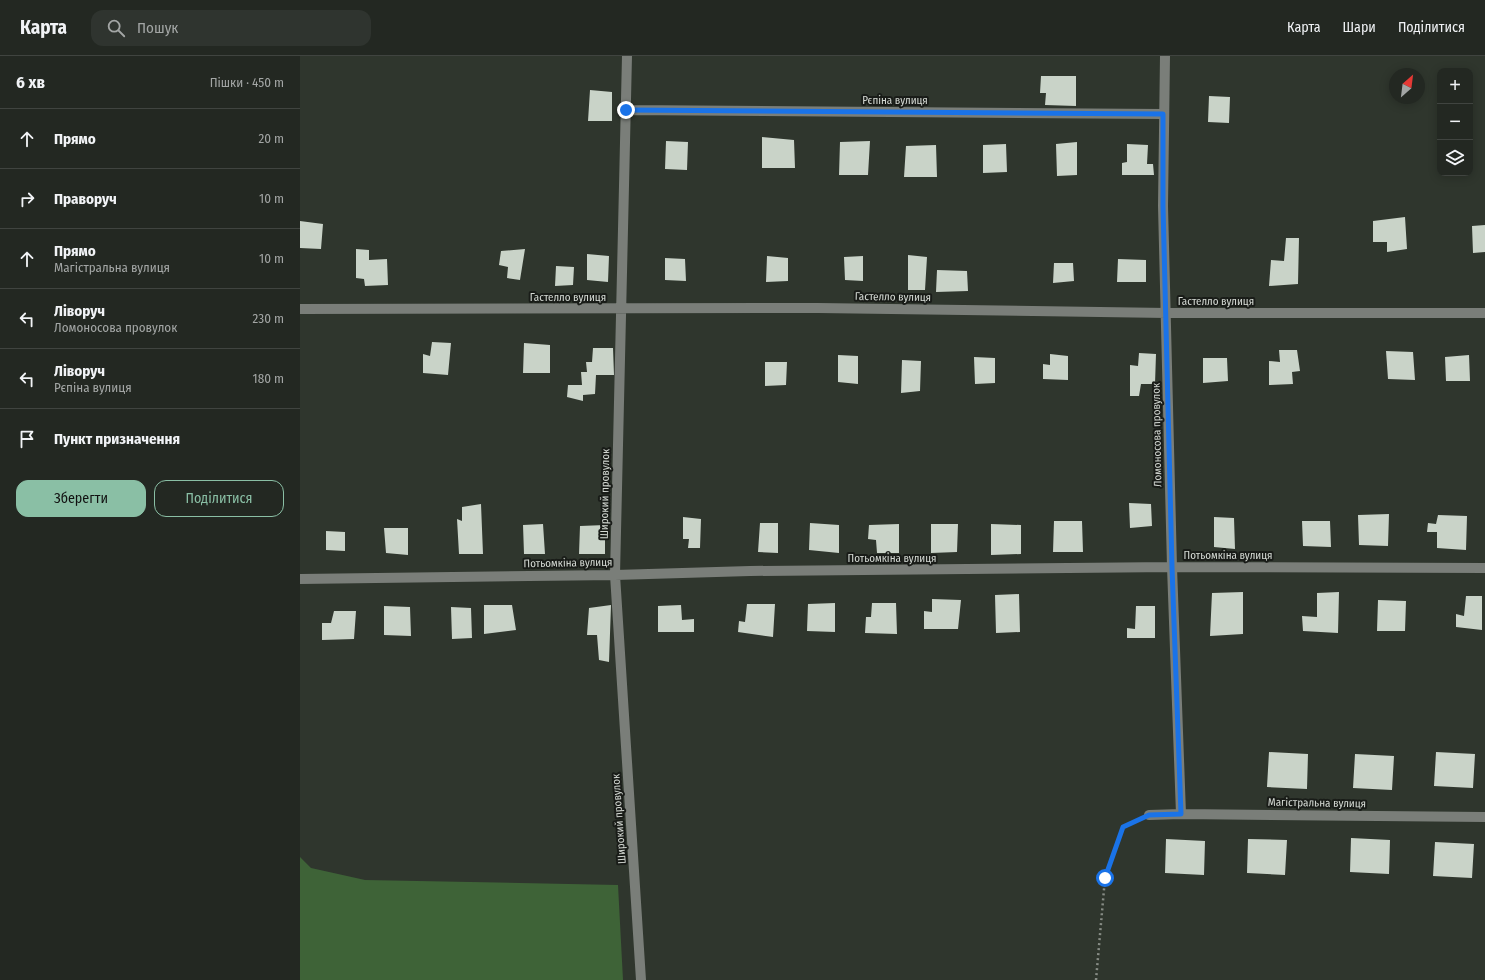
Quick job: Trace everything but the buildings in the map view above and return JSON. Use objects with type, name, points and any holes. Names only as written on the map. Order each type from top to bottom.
[{"type":"street","name":"Широкий провулок","points":[[627,56],[615,575],[641,980]]},
{"type":"street","name":"Ломоносова провулок","points":[[1165,56],[1163,114],[1163,206],[1167,313],[1172,567],[1181,814]]},
{"type":"street","name":"Рєпіна вулиця","points":[[626,110],[1163,114]]},
{"type":"street","name":"Гастелло вулиця","points":[[300,310],[818,308],[1167,313],[1485,313]]},
{"type":"street","name":"Потьомкіна вулиця","points":[[300,579],[615,575],[750,571],[1172,567],[1485,568]]},
{"type":"street","name":"Магістральна вулиця","points":[[1149,815],[1485,817]]},
{"type":"path","points":[[1096,980],[1105,878],[1123,827],[1149,815]]},
{"type":"green space","points":[[300,857],[311,868],[365,880],[618,885],[623,980],[300,980]]},
{"type":"route","points":[[626,110],[1163,114],[1163,206],[1167,313],[1172,567],[1181,814],[1149,815],[1123,827],[1105,878]]}]
